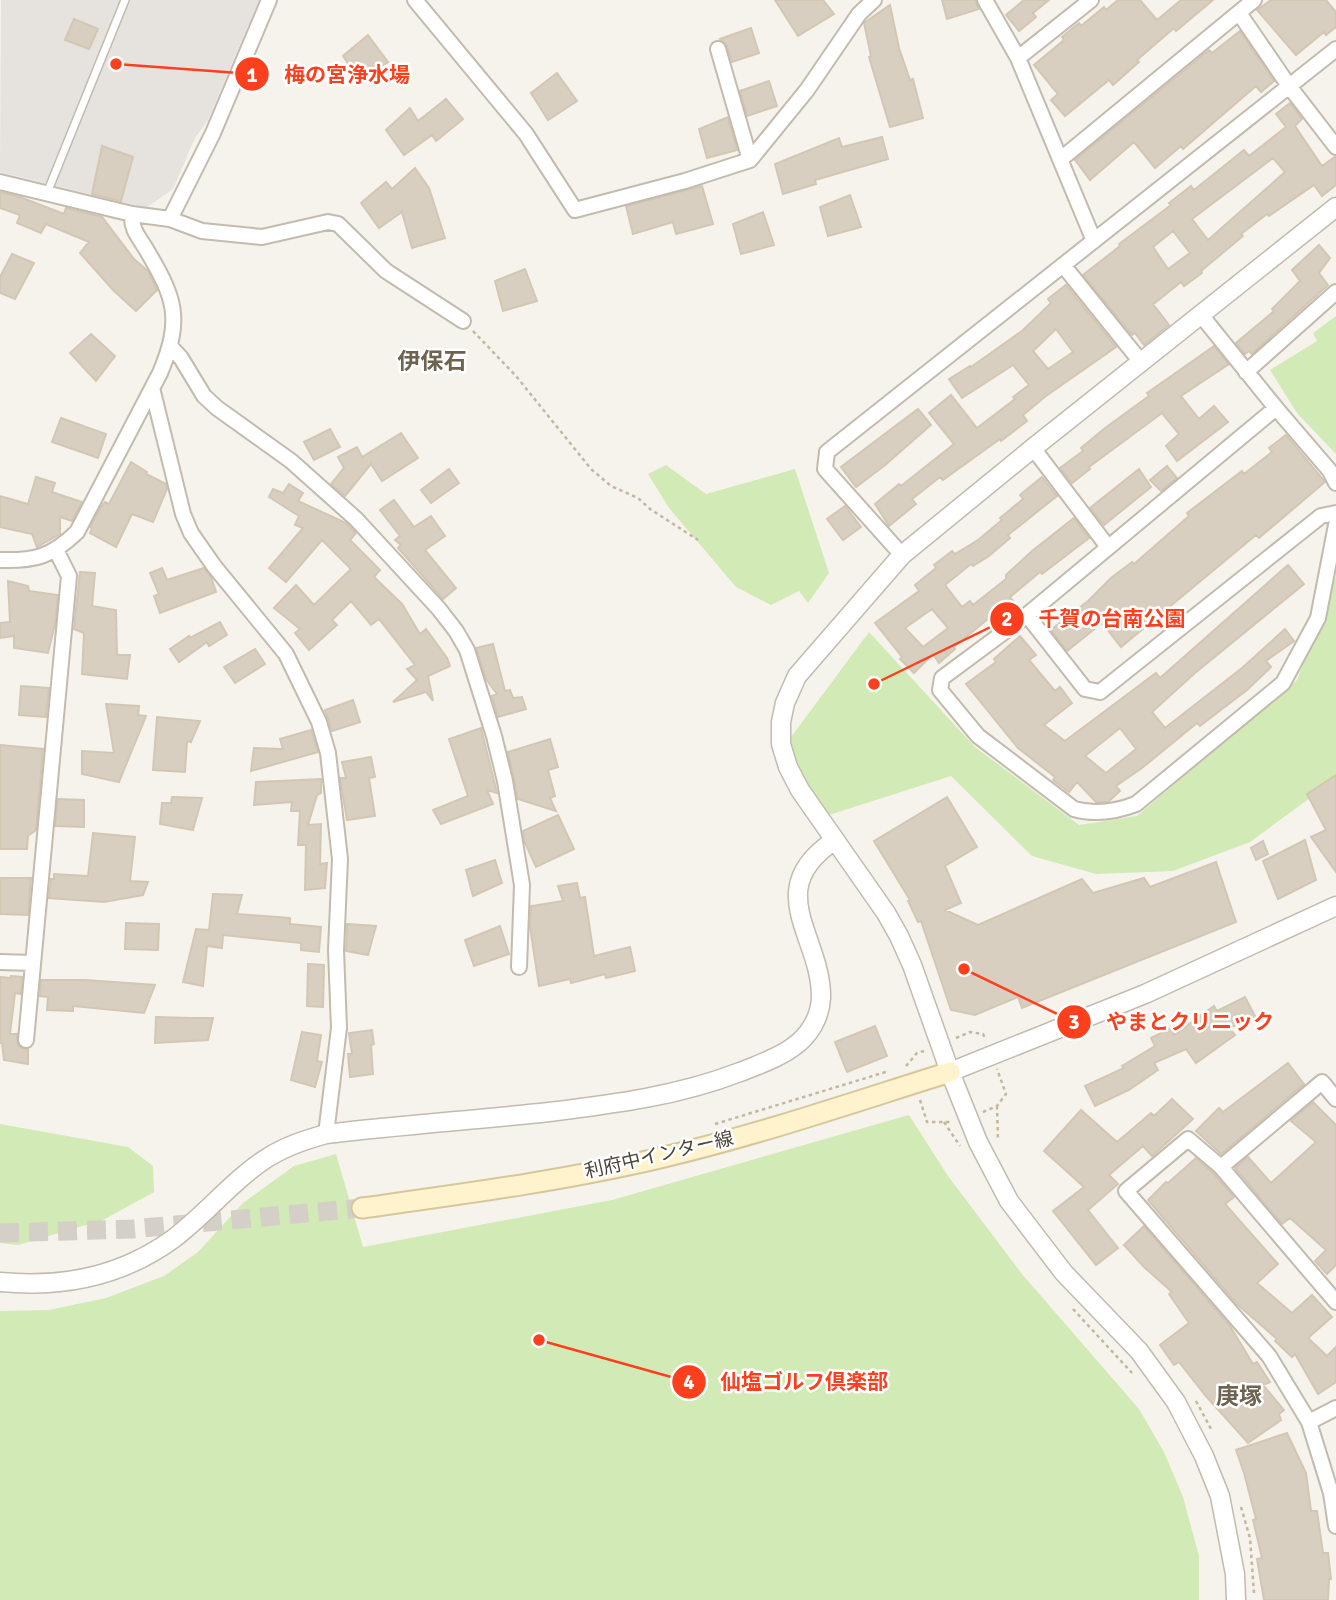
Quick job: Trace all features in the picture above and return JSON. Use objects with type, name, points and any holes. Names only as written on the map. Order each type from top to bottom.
[{"type":"main road","name":"利府中インター線","points":[[362,1208],[513,1187],[661,1158],[838,1108],[950,1072]]},
{"type":"street","points":[[170,219],[213,133],[269,0]]},
{"type":"street","points":[[415,0],[526,134],[575,210],[685,181],[750,160],[807,90],[859,14],[874,0]]},
{"type":"street","points":[[985,0],[1018,58],[1094,241]]},
{"type":"street","points":[[1018,58],[1091,0]]},
{"type":"street","points":[[1061,159],[1254,0]]},
{"type":"street","points":[[1239,12],[1289,86],[1336,148]]},
{"type":"street","points":[[718,49],[750,160]]},
{"type":"street","points":[[902,555],[825,469],[827,452],[1336,49]]},
{"type":"street","points":[[0,182],[132,214],[170,219],[202,231],[262,237],[328,222],[338,224],[386,271],[463,321]]},
{"type":"street","points":[[1236,1600],[1235,1574],[1220,1496],[1204,1456],[1175,1402],[1139,1351],[1064,1273],[1009,1201],[978,1142],[899,936],[886,913],[800,790],[788,767],[781,744],[782,722],[785,703],[797,676],[902,555],[1336,207]]},
{"type":"street","points":[[0,560],[42,558],[56,551],[77,532],[152,388],[170,347],[173,306],[166,282],[132,227],[132,214]]},
{"type":"street","points":[[1063,265],[1141,362]]},
{"type":"street","points":[[1246,372],[1336,292]]},
{"type":"street","points":[[1200,315],[1330,471],[1336,483]]},
{"type":"street","points":[[170,347],[181,358],[204,396],[291,461],[356,519],[439,609],[467,650],[505,781],[522,885],[519,967]]},
{"type":"street","points":[[152,388],[183,514],[191,533],[214,566],[286,654],[319,722],[328,753],[341,859],[336,950],[339,1028],[326,1134]]},
{"type":"street","points":[[1276,408],[1027,615],[942,678],[940,690],[978,736],[1074,809],[1089,813],[1120,810],[1136,804],[1283,683],[1318,618],[1336,524]]},
{"type":"street","points":[[1033,448],[1108,547]]},
{"type":"street","points":[[1027,615],[1085,689],[1100,692],[1321,516],[1336,513]]},
{"type":"street","points":[[26,1040],[69,576],[56,551]]},
{"type":"street","points":[[0,1282],[30,1285],[63,1282],[91,1277],[144,1258],[174,1238],[264,1160],[284,1148],[326,1134],[485,1119],[643,1099],[722,1079],[793,1048],[810,1030],[818,1016],[821,999],[815,961],[799,918],[797,900],[800,884],[807,866],[824,847],[835,840]]},
{"type":"street","points":[[950,1072],[1145,994],[1336,906]]},
{"type":"street","points":[[0,962],[33,963]]},
{"type":"street","points":[[1221,1167],[1322,1082],[1336,1098]]},
{"type":"street","points":[[1336,1303],[1221,1167],[1188,1139],[1126,1191],[1269,1356],[1309,1422],[1331,1493],[1336,1526]]},
{"type":"street","points":[[1309,1422],[1336,1408]]},
{"type":"lane","points":[[47,194],[125,0]]},
{"type":"path","points":[[463,321],[516,376],[591,469],[611,486],[638,498],[650,509],[698,540]]},
{"type":"path","points":[[962,1036],[970,1032],[983,1034],[986,1041]]},
{"type":"path","points":[[708,1126],[909,1065],[917,1053],[926,1050]]},
{"type":"path","points":[[981,1112],[997,1106],[1006,1094],[998,1072]]},
{"type":"path","points":[[920,1100],[927,1122],[959,1120]]},
{"type":"path","points":[[944,1122],[965,1153]]},
{"type":"path","points":[[1069,1304],[1135,1376]]},
{"type":"shaded area","points":[[1,0],[259,0],[208,120],[195,138],[173,189],[146,208],[0,172]]},
{"type":"green space","points":[[1336,316],[1336,454],[1297,413],[1270,370],[1317,341],[1313,333]]},
{"type":"green space","points":[[666,465],[706,494],[795,469],[829,573],[808,603],[799,591],[771,605],[736,587],[669,508],[648,474]]},
{"type":"green space","points":[[1336,576],[1336,779],[1250,842],[1173,871],[1096,874],[1032,856],[951,776],[829,815],[793,761],[791,737],[869,632],[975,747],[1079,825],[1137,816],[1297,680]]},
{"type":"green space","points":[[909,1115],[948,1176],[1022,1274],[1139,1409],[1164,1452],[1183,1497],[1199,1556],[1199,1600],[0,1600],[0,1311],[49,1310],[106,1298],[164,1276],[198,1252],[243,1203],[294,1166],[336,1154],[363,1247],[612,1200]]},
{"type":"green space","points":[[0,1124],[128,1147],[153,1166],[154,1192],[103,1220],[18,1245],[0,1243]]},
{"type":"building","points":[[775,0],[823,0],[834,14],[798,36]]},
{"type":"building","points":[[942,0],[975,0],[979,9],[947,19]]},
{"type":"building","points":[[1024,0],[1049,0],[1033,13],[1036,17],[1019,31],[1006,15]]},
{"type":"building","points":[[1118,0],[1140,0],[1157,20],[1181,0],[1213,0],[1176,31],[1174,28],[1113,85],[1109,80],[1065,116],[1051,100],[1058,94],[1034,65],[1064,40],[1062,37],[1079,23],[1081,26],[1104,7],[1106,10]]},
{"type":"building","points":[[1271,0],[1326,0],[1336,12],[1336,27],[1326,35],[1324,32],[1296,55],[1257,10]]},
{"type":"building","points":[[890,5],[899,48],[910,80],[913,79],[923,118],[890,127],[869,57],[871,56],[864,23]]},
{"type":"building","points":[[74,19],[98,29],[89,49],[65,40]]},
{"type":"building","points":[[751,28],[759,53],[732,62],[727,46],[720,39]]},
{"type":"building","points":[[1240,31],[1274,81],[1261,92],[1256,86],[1183,149],[1181,146],[1155,168],[1134,142],[1090,180],[1075,160],[1209,50],[1212,53]]},
{"type":"building","points":[[368,35],[388,62],[360,81],[343,56]]},
{"type":"building","points":[[557,73],[577,101],[548,120],[531,93]]},
{"type":"building","points":[[769,81],[777,106],[747,116],[740,91]]},
{"type":"building","points":[[446,99],[463,119],[436,141],[432,135],[404,155],[386,130],[410,108],[418,121]]},
{"type":"building","points":[[1290,103],[1302,119],[1295,126],[1322,166],[1336,156],[1336,185],[1322,196],[1314,185],[1269,216],[1267,214],[1241,234],[1243,236],[1201,271],[1202,273],[1184,286],[1181,282],[1153,304],[1169,325],[1144,345],[1135,333],[1132,335],[1083,275],[1191,186],[1194,190],[1244,150],[1249,156],[1286,127],[1276,114]],"holes":[[[1273,158],[1285,172],[1208,240],[1192,219]],[[1173,231],[1190,253],[1168,269],[1153,247]]]},
{"type":"building","points":[[728,117],[737,150],[707,158],[699,129]]},
{"type":"building","points":[[882,137],[888,159],[815,180],[816,184],[783,194],[775,164],[839,138],[842,147]]},
{"type":"building","points":[[102,146],[133,157],[121,201],[92,194]]},
{"type":"building","points":[[415,168],[429,188],[445,238],[412,248],[402,212],[379,228],[361,203],[386,182],[392,189]]},
{"type":"building","points":[[702,186],[713,224],[676,234],[673,222],[633,234],[626,206]]},
{"type":"building","points":[[0,192],[64,214],[66,208],[102,217],[134,259],[148,271],[157,290],[136,311],[80,253],[89,242],[46,224],[41,233],[17,223],[20,215],[0,208]]},
{"type":"building","points":[[850,195],[861,227],[828,236],[820,207]]},
{"type":"building","points":[[763,212],[774,245],[741,254],[733,224]]},
{"type":"building","points":[[1319,245],[1330,258],[1319,273],[1328,285],[1252,354],[1249,351],[1245,354],[1236,343],[1274,311],[1272,309],[1300,281],[1292,270]]},
{"type":"building","points":[[12,254],[34,263],[15,299],[0,293],[0,277]]},
{"type":"building","points":[[525,269],[537,301],[503,311],[495,281]]},
{"type":"building","points":[[1066,285],[1116,347],[1046,396],[1023,415],[1027,421],[1001,441],[1000,439],[943,480],[940,477],[912,499],[916,504],[889,526],[875,504],[954,444],[929,413],[951,395],[977,428],[1029,385],[1013,365],[962,398],[949,379],[1022,331],[1051,303],[1048,299]],"holes":[[[1056,329],[1073,352],[1048,369],[1033,351]]]},
{"type":"building","points":[[91,334],[115,356],[96,381],[70,353]]},
{"type":"building","points":[[1214,346],[1229,364],[1181,396],[1199,419],[1214,406],[1228,422],[1177,461],[1166,446],[1179,434],[1162,413],[1089,467],[1090,469],[1072,483],[1060,468],[1083,451],[1081,448],[1105,428],[1149,396],[1147,393]]},
{"type":"building","points":[[918,409],[931,425],[856,487],[841,467]]},
{"type":"building","points":[[61,418],[106,434],[98,458],[52,442]]},
{"type":"building","points":[[330,429],[340,447],[314,460],[304,442]]},
{"type":"building","points":[[401,433],[418,458],[382,481],[371,464],[345,496],[331,484],[344,468],[338,457],[357,447],[362,457]]},
{"type":"building","points":[[1286,435],[1325,482],[1259,538],[1256,535],[1121,647],[1102,623],[1067,651],[1051,630],[1088,601],[1111,578],[1132,562],[1134,564],[1189,516],[1187,513],[1272,452],[1269,448]]},
{"type":"building","points":[[131,462],[147,472],[146,474],[166,484],[167,489],[153,522],[132,514],[116,547],[90,533],[90,527],[100,508],[105,502],[109,504]]},
{"type":"building","points":[[1167,466],[1177,478],[1161,491],[1150,480]]},
{"type":"building","points":[[449,469],[459,483],[431,503],[421,490]]},
{"type":"building","points":[[1139,469],[1151,487],[1104,525],[1090,508]]},
{"type":"building","points":[[36,477],[55,483],[52,492],[82,502],[72,521],[60,517],[60,534],[37,547],[32,534],[0,527],[0,496],[28,504]]},
{"type":"building","points":[[1042,477],[1057,496],[1008,535],[1010,538],[989,556],[973,566],[971,564],[945,585],[962,607],[970,601],[973,605],[1006,579],[1006,575],[1032,551],[1074,518],[1089,538],[1010,597],[1014,602],[990,620],[989,618],[939,663],[933,654],[914,673],[900,659],[902,657],[875,623],[919,591],[915,585],[936,568],[934,565],[952,551],[955,554],[978,540],[1002,520],[1000,518],[1023,499],[1020,495]],"holes":[[[932,609],[948,628],[923,647],[905,628]]]},
{"type":"building","points":[[289,484],[303,493],[298,501],[346,523],[356,533],[350,540],[380,570],[374,577],[402,604],[420,634],[426,629],[447,658],[450,666],[428,676],[433,701],[426,692],[393,702],[417,680],[407,669],[415,665],[379,619],[371,625],[351,601],[332,620],[337,625],[309,650],[295,633],[300,629],[274,608],[296,585],[314,605],[351,569],[322,540],[286,582],[269,568],[303,528],[295,525],[299,516],[269,497],[273,489],[283,493]]},
{"type":"building","points":[[394,500],[414,527],[431,516],[445,536],[425,550],[456,588],[443,599],[398,548],[401,545],[395,540],[400,536],[380,510]]},
{"type":"building","points":[[845,506],[861,527],[843,540],[827,519]]},
{"type":"building","points":[[1288,565],[1304,584],[1195,673],[1152,712],[1165,728],[1242,668],[1285,629],[1294,641],[1266,661],[1271,667],[1247,690],[1200,726],[1197,723],[1116,786],[1120,791],[1108,802],[1096,802],[1077,782],[1069,792],[1053,780],[1055,777],[1018,748],[966,684],[996,662],[994,659],[1020,636],[1036,655],[1029,660],[1055,691],[1060,687],[1072,703],[1044,725],[1065,741],[1156,673],[1160,678]],"holes":[[[1120,728],[1136,749],[1106,773],[1085,756]]]},
{"type":"building","points":[[162,568],[167,580],[204,568],[211,577],[216,592],[160,613],[154,596],[159,594],[150,573]]},
{"type":"building","points":[[80,572],[95,573],[92,606],[116,610],[117,655],[130,655],[127,679],[82,674],[84,633],[74,629]]},
{"type":"building","points":[[8,581],[28,586],[29,591],[58,595],[48,653],[14,648],[14,636],[0,638],[0,623],[10,622]]},
{"type":"building","points":[[220,622],[227,635],[209,646],[207,642],[179,662],[170,649],[189,636],[190,638]]},
{"type":"building","points":[[493,644],[505,691],[510,690],[513,698],[522,697],[526,709],[498,717],[492,696],[497,694],[486,679],[476,648]]},
{"type":"building","points":[[255,649],[265,664],[235,683],[224,667]]},
{"type":"building","points":[[21,686],[49,688],[46,717],[19,715]]},
{"type":"building","points":[[353,700],[360,722],[332,731],[325,710]]},
{"type":"building","points":[[106,704],[139,706],[138,715],[146,716],[119,782],[82,774],[82,751],[114,753]]},
{"type":"building","points":[[157,717],[200,721],[191,742],[187,741],[185,772],[153,770]]},
{"type":"building","points":[[481,728],[497,793],[487,790],[493,804],[441,824],[433,810],[468,796],[449,739]]},
{"type":"building","points":[[311,730],[318,752],[251,771],[254,748],[283,749],[280,739]]},
{"type":"building","points":[[550,739],[558,767],[548,770],[555,796],[550,798],[556,811],[518,799],[508,752]]},
{"type":"building","points":[[0,745],[43,749],[36,830],[28,836],[27,849],[0,849]]},
{"type":"building","points":[[371,757],[375,777],[369,778],[375,816],[347,820],[340,778],[346,778],[342,762]]},
{"type":"building","points":[[1336,775],[1336,872],[1311,837],[1326,830],[1307,794]]},
{"type":"building","points":[[321,779],[321,793],[317,795],[308,825],[321,824],[320,864],[327,863],[325,888],[305,890],[306,845],[298,845],[300,811],[291,811],[292,802],[254,805],[256,782]]},
{"type":"building","points":[[172,797],[202,798],[193,830],[160,824],[162,803],[171,803]]},
{"type":"building","points":[[947,797],[977,847],[945,866],[961,903],[945,910],[978,925],[1082,879],[1093,893],[1144,878],[1150,887],[1216,862],[1236,922],[1022,1008],[1018,997],[975,1015],[951,1010],[921,921],[918,922],[908,901],[910,900],[874,841]]},
{"type":"building","points":[[58,799],[84,800],[84,827],[55,826]]},
{"type":"building","points":[[558,815],[574,849],[536,867],[525,843],[523,831]]},
{"type":"building","points":[[93,833],[135,837],[130,881],[148,882],[143,895],[104,902],[49,898],[54,874],[88,876]]},
{"type":"building","points":[[1305,840],[1316,880],[1278,899],[1263,861]]},
{"type":"building","points":[[1263,841],[1268,854],[1256,860],[1251,848]]},
{"type":"building","points":[[495,860],[502,883],[473,896],[466,870]]},
{"type":"building","points":[[0,878],[31,878],[28,915],[0,914]]},
{"type":"building","points":[[577,883],[580,898],[585,897],[594,956],[630,947],[635,971],[606,978],[605,974],[571,983],[570,979],[539,986],[530,927],[531,906],[563,901],[558,886]]},
{"type":"building","points":[[213,894],[242,895],[237,914],[290,918],[290,924],[321,927],[319,952],[301,950],[301,943],[223,935],[222,948],[207,946],[203,986],[183,982],[196,929],[209,930]]},
{"type":"building","points":[[126,923],[159,924],[158,950],[125,949]]},
{"type":"building","points":[[347,924],[376,926],[368,955],[346,951]]},
{"type":"building","points":[[500,926],[509,954],[474,966],[465,940]]},
{"type":"building","points":[[308,964],[324,965],[323,1007],[307,1006]]},
{"type":"building","points":[[0,977],[22,977],[21,994],[15,993],[10,1034],[17,1034],[18,1045],[28,1049],[28,1064],[4,1060],[0,1043]]},
{"type":"building","points":[[41,980],[155,985],[144,1013],[73,1006],[73,1011],[47,1010],[48,997],[40,996]]},
{"type":"building","points":[[1245,997],[1255,1016],[1229,1028],[1235,1035],[1196,1063],[1186,1049],[1154,1063],[1158,1070],[1129,1090],[1095,1106],[1085,1086],[1124,1068],[1122,1066],[1155,1046],[1151,1038],[1171,1028],[1174,1035],[1214,1006],[1217,1011]]},
{"type":"building","points":[[156,1017],[213,1018],[208,1040],[155,1043]]},
{"type":"building","points":[[875,1026],[887,1056],[847,1072],[835,1042]]},
{"type":"building","points":[[372,1030],[373,1074],[350,1077],[348,1054],[352,1054],[349,1033]]},
{"type":"building","points":[[302,1032],[321,1035],[317,1061],[322,1062],[315,1087],[291,1080]]},
{"type":"building","points":[[1288,1063],[1304,1084],[1221,1154],[1196,1131],[1219,1108],[1223,1112]]},
{"type":"building","points":[[1172,1099],[1193,1119],[1152,1156],[1143,1146],[1109,1175],[1118,1184],[1088,1210],[1118,1248],[1096,1265],[1053,1211],[1084,1187],[1044,1151],[1081,1110],[1117,1142],[1151,1113],[1154,1116]]},
{"type":"building","points":[[1313,1102],[1336,1125],[1336,1265],[1327,1274],[1315,1261],[1326,1250],[1290,1218],[1282,1224],[1235,1168],[1248,1157],[1271,1183],[1316,1142],[1291,1121]]},
{"type":"building","points":[[1196,1158],[1234,1197],[1225,1204],[1278,1264],[1257,1283],[1292,1313],[1312,1295],[1332,1317],[1308,1338],[1327,1356],[1336,1347],[1336,1382],[1318,1394],[1295,1354],[1292,1357],[1275,1341],[1277,1339],[1237,1304],[1148,1200]]},
{"type":"building","points":[[1144,1226],[1230,1326],[1253,1364],[1257,1362],[1270,1382],[1263,1385],[1284,1410],[1279,1414],[1281,1420],[1248,1443],[1179,1362],[1174,1365],[1160,1345],[1189,1323],[1169,1294],[1172,1292],[1124,1245]]},
{"type":"building","points":[[1287,1433],[1306,1473],[1311,1511],[1317,1511],[1323,1553],[1328,1553],[1331,1579],[1328,1600],[1264,1600],[1257,1559],[1262,1558],[1253,1520],[1256,1519],[1236,1450]]},
{"type":"tunnel","points":[[0,1233],[132,1229],[362,1208]]},
{"type":"place","name":"梅の宮浄水場","points":[[116,64]]},
{"type":"place","name":"千賀の台南公園","points":[[874,684]]},
{"type":"place","name":"やまとクリニック","points":[[964,969]]},
{"type":"place","name":"仙塩ゴルフ倶楽部","points":[[539,1340]]},
{"type":"district","name":"伊保石","points":[[432,361]]},
{"type":"district","name":"庚塚","points":[[1239,1396]]}]
